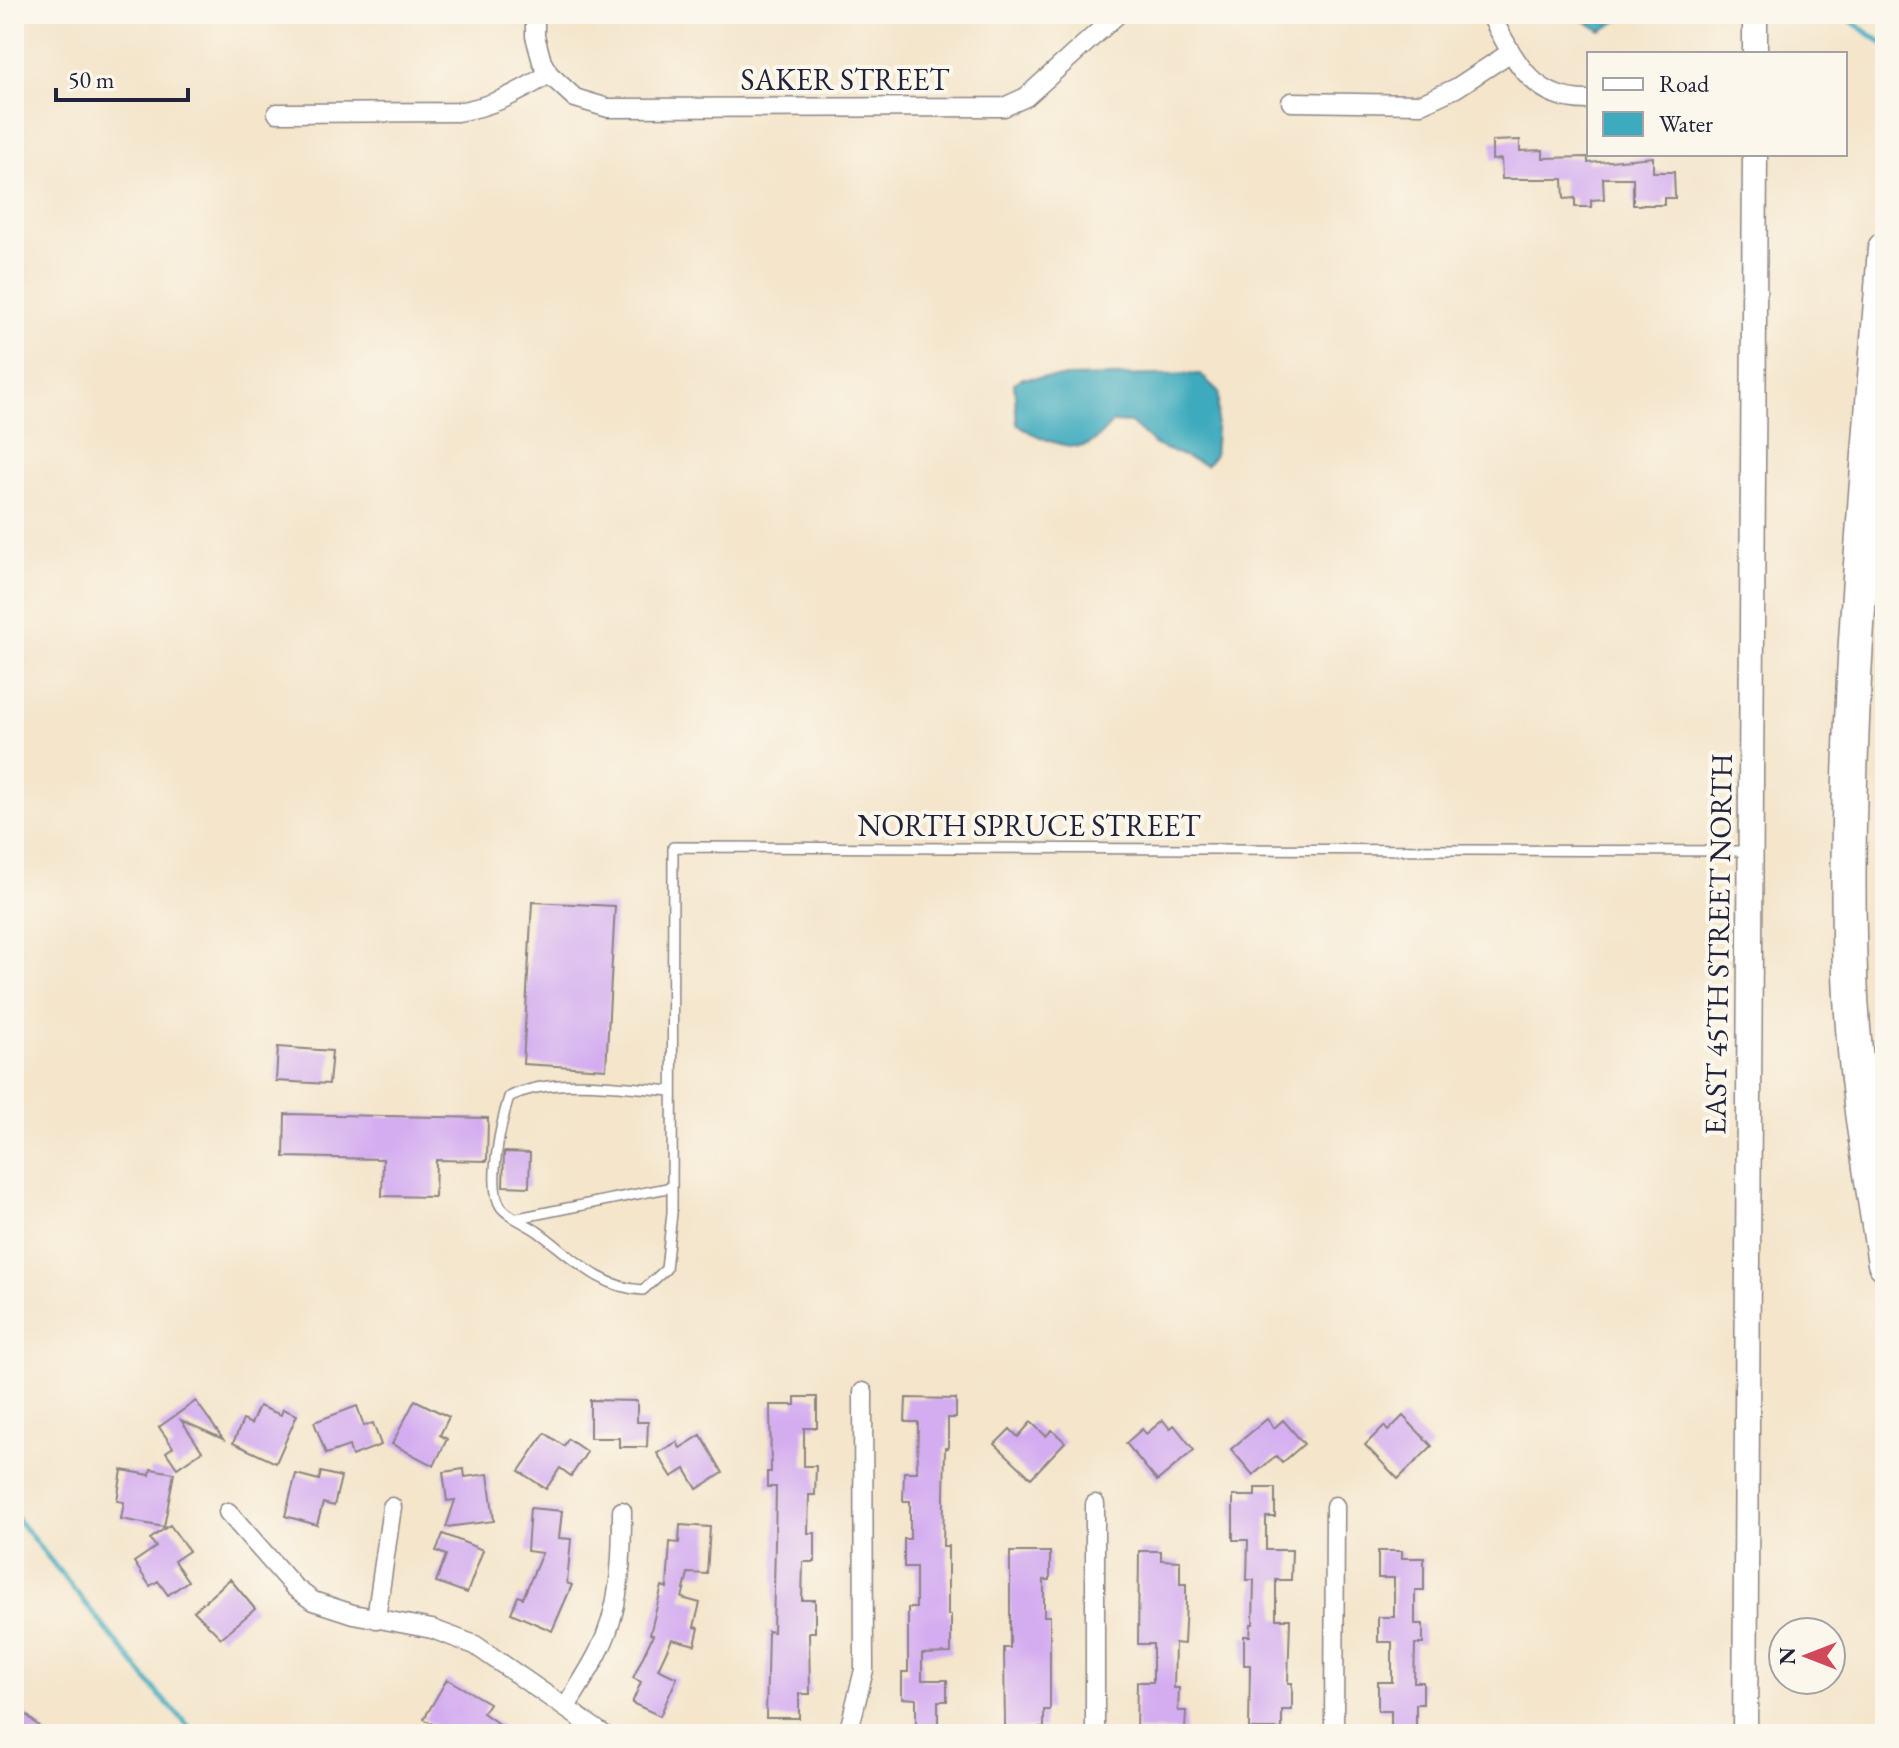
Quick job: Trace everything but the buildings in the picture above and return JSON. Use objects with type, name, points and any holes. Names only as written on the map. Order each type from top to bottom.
[{"type":"highway","points":[[1885,249],[1861,565],[1849,795],[1850,977],[1858,1077],[1885,1263]]},
{"type":"street","points":[[277,113],[456,112],[482,108],[512,97],[549,74],[542,62],[535,36],[535,14]]},
{"type":"street","name":"SAKER STREET","points":[[549,74],[575,98],[608,108],[1004,107],[1026,97],[1118,14]]},
{"type":"street","points":[[1490,14],[1518,65],[1542,90],[1563,99],[1587,100]]},
{"type":"street","points":[[1755,14],[1755,52]]},
{"type":"street","points":[[1291,102],[1421,104],[1456,88],[1511,52]]},
{"type":"street","name":"EAST 45TH STREET NORTH","points":[[1745,1734],[1755,156]]},
{"type":"street","points":[[848,1734],[864,1670],[863,1392]]},
{"type":"street","points":[[1095,1504],[1095,1734]]},
{"type":"street","points":[[1334,1734],[1335,1506]]},
{"type":"street","points":[[376,1619],[392,1507]]},
{"type":"street","points":[[566,1707],[599,1652],[614,1612],[622,1557],[622,1511]]},
{"type":"street","points":[[228,1512],[294,1587],[313,1601],[344,1612],[432,1629],[475,1645],[603,1734]]},
{"type":"lane","name":"NORTH SPRUCE STREET","points":[[518,1218],[603,1281],[627,1289],[643,1290],[666,1269],[672,1213],[673,847],[1751,850]]},
{"type":"lane","points":[[672,1091],[562,1085],[523,1090],[509,1097],[498,1135],[496,1192],[501,1208],[518,1218],[672,1187]]},
{"type":"water","points":[[1579,14],[1629,14],[1601,31]]},
{"type":"water","points":[[1200,374],[1219,392],[1214,456],[1206,465],[1155,445],[1131,423],[1113,422],[1096,440],[1082,446],[1052,442],[1017,424],[1014,383],[1023,378]]},
{"type":"waterway","points":[[1841,14],[1885,45]]},
{"type":"waterway","points":[[14,1515],[160,1696],[196,1734]]}]
